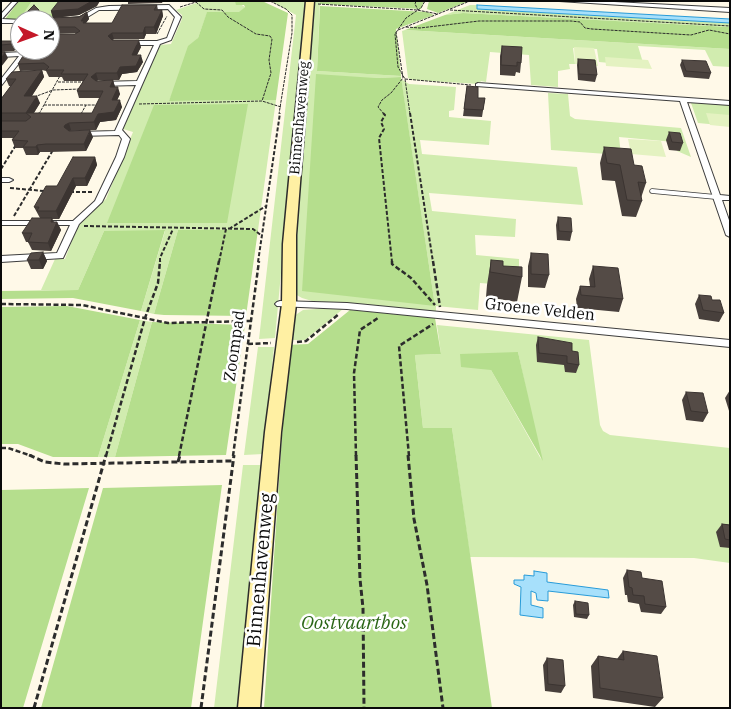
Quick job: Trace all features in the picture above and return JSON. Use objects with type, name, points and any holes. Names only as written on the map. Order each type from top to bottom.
[{"type":"street","points":[[1,19],[16,1]]},
{"type":"street","points":[[561,1],[730,10]]},
{"type":"street","points":[[724,1],[730,10]]},
{"type":"street","name":"Binnenhavenweg","points":[[249,708],[310,2]]},
{"type":"street","points":[[60,20],[81,19],[101,8],[172,10],[178,17],[169,39],[156,43],[120,43]]},
{"type":"street","points":[[1,259],[56,258],[60,256],[74,224],[98,202],[120,156],[126,139],[118,130],[156,43]]},
{"type":"street","points":[[1,84],[19,60]]},
{"type":"street","points":[[8,75],[18,75]]},
{"type":"street","points":[[98,84],[140,83]]},
{"type":"street","points":[[478,85],[730,103]]},
{"type":"street","points":[[683,100],[730,235]]},
{"type":"street","points":[[71,134],[120,133]]},
{"type":"street","points":[[716,197],[730,198]]},
{"type":"street","points":[[6,223],[74,224]]},
{"type":"street","name":"Groene Velden","points":[[284,304],[347,306],[730,344]]},
{"type":"lane","points":[[652,191],[716,197]]},
{"type":"path","points":[[156,43],[162,24],[164,24],[169,11],[196,1],[204,9],[222,10],[228,17],[256,34],[272,38],[269,60],[271,73],[262,101]]},
{"type":"path","name":"Zoompad","points":[[200,708],[266,206],[292,33],[292,15],[286,9],[270,1]]},
{"type":"path","points":[[416,1],[414,4],[418,10]]},
{"type":"path","points":[[404,79],[391,94],[382,100],[378,107],[385,115],[382,122],[384,129],[379,138],[392,264],[412,278],[441,311],[404,79],[398,70],[395,34],[406,18],[418,10],[425,1]]},
{"type":"path","points":[[396,31],[470,1]]},
{"type":"path","points":[[310,2],[418,10],[438,14]]},
{"type":"path","points":[[450,10],[730,26]]},
{"type":"path","points":[[406,27],[420,28],[479,21],[576,21],[580,22],[584,28],[592,29],[691,35],[709,30],[730,34]]},
{"type":"path","points":[[35,119],[61,74],[53,74]]},
{"type":"path","points":[[404,79],[478,85]]},
{"type":"path","points":[[26,100],[53,90],[96,88],[99,82],[58,82]]},
{"type":"path","points":[[130,105],[262,101],[281,107]]},
{"type":"path","points":[[44,105],[104,105]]},
{"type":"path","points":[[71,134],[86,105]]},
{"type":"path","points":[[1,169],[19,141]]},
{"type":"path","points":[[6,223],[29,192],[54,148]]},
{"type":"path","points":[[5,180],[15,179],[9,188],[21,188],[29,192],[47,192]]},
{"type":"path","points":[[66,192],[103,192]]},
{"type":"path","points":[[178,462],[227,229],[266,206]]},
{"type":"path","points":[[74,224],[173,229],[253,228],[262,236]]},
{"type":"path","points":[[34,708],[145,318],[158,283],[161,268],[160,258],[173,229]]},
{"type":"path","points":[[1,304],[82,305],[168,323],[251,321]]},
{"type":"path","points":[[248,344],[306,341],[347,306]]},
{"type":"path","points":[[364,708],[363,608],[360,579],[354,373],[360,330],[370,322],[395,311]]},
{"type":"path","points":[[442,315],[427,329],[399,346],[414,519],[428,594],[443,708]]},
{"type":"path","points":[[1,448],[26,453],[45,462],[232,461]]},
{"type":"green space","points":[[19,1],[32,1],[26,10],[12,10]]},
{"type":"green space","points":[[32,1],[68,1],[60,11],[25,10]]},
{"type":"green space","points":[[202,1],[235,1],[245,7],[240,12],[207,13],[198,38],[169,101],[276,100],[258,230],[178,230],[154,314],[141,311],[165,231],[104,231],[78,290],[41,290],[55,259],[65,259],[80,220],[106,199],[133,132],[123,129],[160,45],[171,44],[182,19],[182,15],[176,10]]},
{"type":"green space","points":[[235,1],[262,1],[288,13],[276,100],[169,101],[188,46],[198,38],[207,12],[239,12],[245,7],[244,5],[236,5]]},
{"type":"green space","points":[[271,1],[306,1],[275,338],[259,339],[296,15]]},
{"type":"green space","points":[[315,1],[320,1],[317,71],[401,76],[375,78],[435,306],[401,79],[409,84],[456,87],[454,110],[449,111],[449,117],[491,121],[489,145],[420,140],[422,154],[577,167],[583,205],[429,193],[432,211],[516,219],[515,237],[475,235],[476,255],[519,259],[519,268],[493,284],[480,283],[478,310],[436,306],[436,312],[312,301],[295,294],[293,274]]},
{"type":"green space","points":[[320,1],[424,1],[421,9],[320,4]]},
{"type":"green space","points":[[429,1],[469,1],[438,13],[427,9]]},
{"type":"green space","points":[[470,5],[477,5],[477,9],[730,23],[730,27],[463,13],[445,15]]},
{"type":"green space","points":[[320,6],[427,12],[434,15],[396,29],[401,76],[317,71]]},
{"type":"green space","points":[[10,13],[10,19],[5,19]]},
{"type":"green space","points":[[463,13],[730,27],[730,49],[405,30],[445,15]]},
{"type":"green space","points":[[402,31],[730,49],[730,67],[713,66],[705,50],[638,46],[644,66],[599,62],[597,49],[573,48],[575,64],[569,64],[570,69],[558,71],[558,87],[531,85],[529,55],[490,52],[486,82],[481,81],[479,84],[413,80],[408,78]]},
{"type":"green space","points":[[574,47],[594,48],[598,66],[575,64]]},
{"type":"green space","points":[[605,57],[648,60],[652,69],[606,66]]},
{"type":"green space","points":[[316,74],[375,78],[401,77],[435,306],[302,291]]},
{"type":"green space","points":[[548,93],[568,94],[570,116],[575,119],[681,128],[691,157],[677,151],[674,142],[619,137],[621,155],[551,150]]},
{"type":"green space","points":[[691,103],[730,105],[730,126],[698,123]]},
{"type":"green space","points":[[248,104],[227,223],[107,223],[154,105]]},
{"type":"green space","points":[[706,113],[730,115],[730,127],[710,125]]},
{"type":"green space","points":[[628,139],[661,141],[666,157],[631,154]]},
{"type":"green space","points":[[165,230],[141,311],[73,298],[1,299],[1,291],[78,290],[104,231]]},
{"type":"green space","points":[[178,230],[258,230],[246,316],[154,314]]},
{"type":"green space","points":[[67,306],[140,320],[98,457],[53,457],[18,444],[1,444],[1,307]]},
{"type":"green space","points":[[343,309],[305,340],[288,340],[292,318],[297,314],[303,310]]},
{"type":"green space","name":"Oostvaartbos","points":[[350,310],[435,318],[441,354],[415,355],[423,428],[452,428],[492,708],[264,708],[288,345],[308,344]]},
{"type":"green space","points":[[140,320],[152,322],[115,457],[98,457]]},
{"type":"green space","points":[[152,322],[245,325],[226,455],[115,457]]},
{"type":"green space","points":[[437,325],[589,340],[600,425],[603,431],[610,435],[730,448],[730,563],[694,558],[470,557],[452,428],[423,428],[415,355],[441,354]],"holes":[[[518,352],[541,459],[491,370]]]},
{"type":"green space","points":[[258,347],[274,347],[263,454],[244,455]]},
{"type":"green space","points":[[518,352],[543,461],[491,370],[461,367],[460,354]]},
{"type":"green space","points":[[243,465],[262,465],[240,708],[214,708]]},
{"type":"green space","points":[[222,485],[191,708],[41,708],[103,488]]},
{"type":"green space","points":[[89,488],[23,708],[1,708],[1,490]]},
{"type":"water","points":[[477,5],[730,19],[730,23],[477,9]]},
{"type":"water","points":[[534,571],[547,573],[547,582],[608,590],[609,598],[548,591],[548,601],[537,600],[536,593],[531,591],[531,605],[543,608],[543,618],[520,615],[521,587],[514,584],[514,580],[524,580],[524,575],[534,576]]},
{"type":"building","points":[[59,1],[92,1],[78,9],[52,10]]},
{"type":"building","points":[[34,5],[39,10],[29,10]]},
{"type":"building","points":[[122,5],[157,5],[154,10],[162,10],[154,27],[145,27],[143,33],[112,33],[108,36],[112,40],[139,40],[132,55],[141,55],[136,66],[120,67],[117,73],[96,73],[91,77],[96,81],[113,80],[110,87],[118,87],[112,100],[120,100],[114,112],[98,114],[94,122],[69,123],[65,125],[64,127],[69,131],[90,130],[84,144],[46,144],[37,145],[36,147],[23,147],[28,141],[12,140],[19,131],[1,131],[1,121],[26,121],[31,117],[26,113],[92,113],[103,91],[77,91],[88,74],[61,74],[64,70],[46,70],[49,67],[44,63],[18,64],[20,60],[60,60],[60,34],[75,34],[80,31],[75,27],[60,27],[60,18],[79,17],[87,12],[81,21],[84,21],[83,23],[112,23]]},
{"type":"building","points":[[1,41],[10,41],[10,44],[1,45]]},
{"type":"building","points":[[502,46],[522,47],[521,63],[517,62],[517,66],[501,65]]},
{"type":"building","points":[[578,59],[595,60],[597,75],[579,74]]},
{"type":"building","points":[[682,60],[706,61],[711,73],[686,71]]},
{"type":"building","points":[[42,70],[24,96],[37,96],[26,113],[1,113],[1,99],[16,79],[6,79],[12,72]]},
{"type":"building","points":[[467,86],[478,87],[478,98],[485,98],[483,110],[464,109]]},
{"type":"building","points":[[669,132],[680,133],[683,143],[672,142]]},
{"type":"building","points":[[604,147],[631,149],[634,165],[642,166],[646,183],[638,182],[642,201],[627,200],[620,165],[607,163]]},
{"type":"building","points":[[73,157],[95,157],[85,178],[73,178],[56,211],[37,211],[39,207],[34,207],[46,186],[57,186]]},
{"type":"building","points":[[558,217],[571,218],[572,232],[559,231]]},
{"type":"building","points":[[32,218],[52,218],[51,222],[57,222],[48,243],[28,242],[32,233],[22,233]]},
{"type":"building","points":[[43,252],[39,260],[27,260],[31,253]]},
{"type":"building","points":[[531,253],[548,254],[549,275],[531,274]]},
{"type":"building","points":[[491,260],[503,261],[503,266],[522,267],[522,277],[490,272]]},
{"type":"building","points":[[593,266],[618,268],[623,299],[581,295],[580,286],[595,287]]},
{"type":"building","points":[[699,295],[711,296],[712,300],[720,300],[724,313],[703,310]]},
{"type":"building","points":[[538,337],[572,343],[572,351],[578,352],[579,365],[567,363],[567,356],[539,353]]},
{"type":"building","points":[[686,392],[703,393],[708,413],[691,411]]},
{"type":"building","points":[[722,524],[730,525],[730,540],[725,539]]},
{"type":"building","points":[[627,570],[641,572],[642,578],[662,581],[666,607],[645,604],[644,596],[633,595],[632,588],[629,587]]},
{"type":"building","points":[[575,601],[588,603],[589,615],[576,614]]},
{"type":"building","points":[[623,651],[657,656],[663,698],[600,688],[598,656],[624,660]]},
{"type":"building","points":[[547,658],[563,660],[565,686],[548,684]]}]
